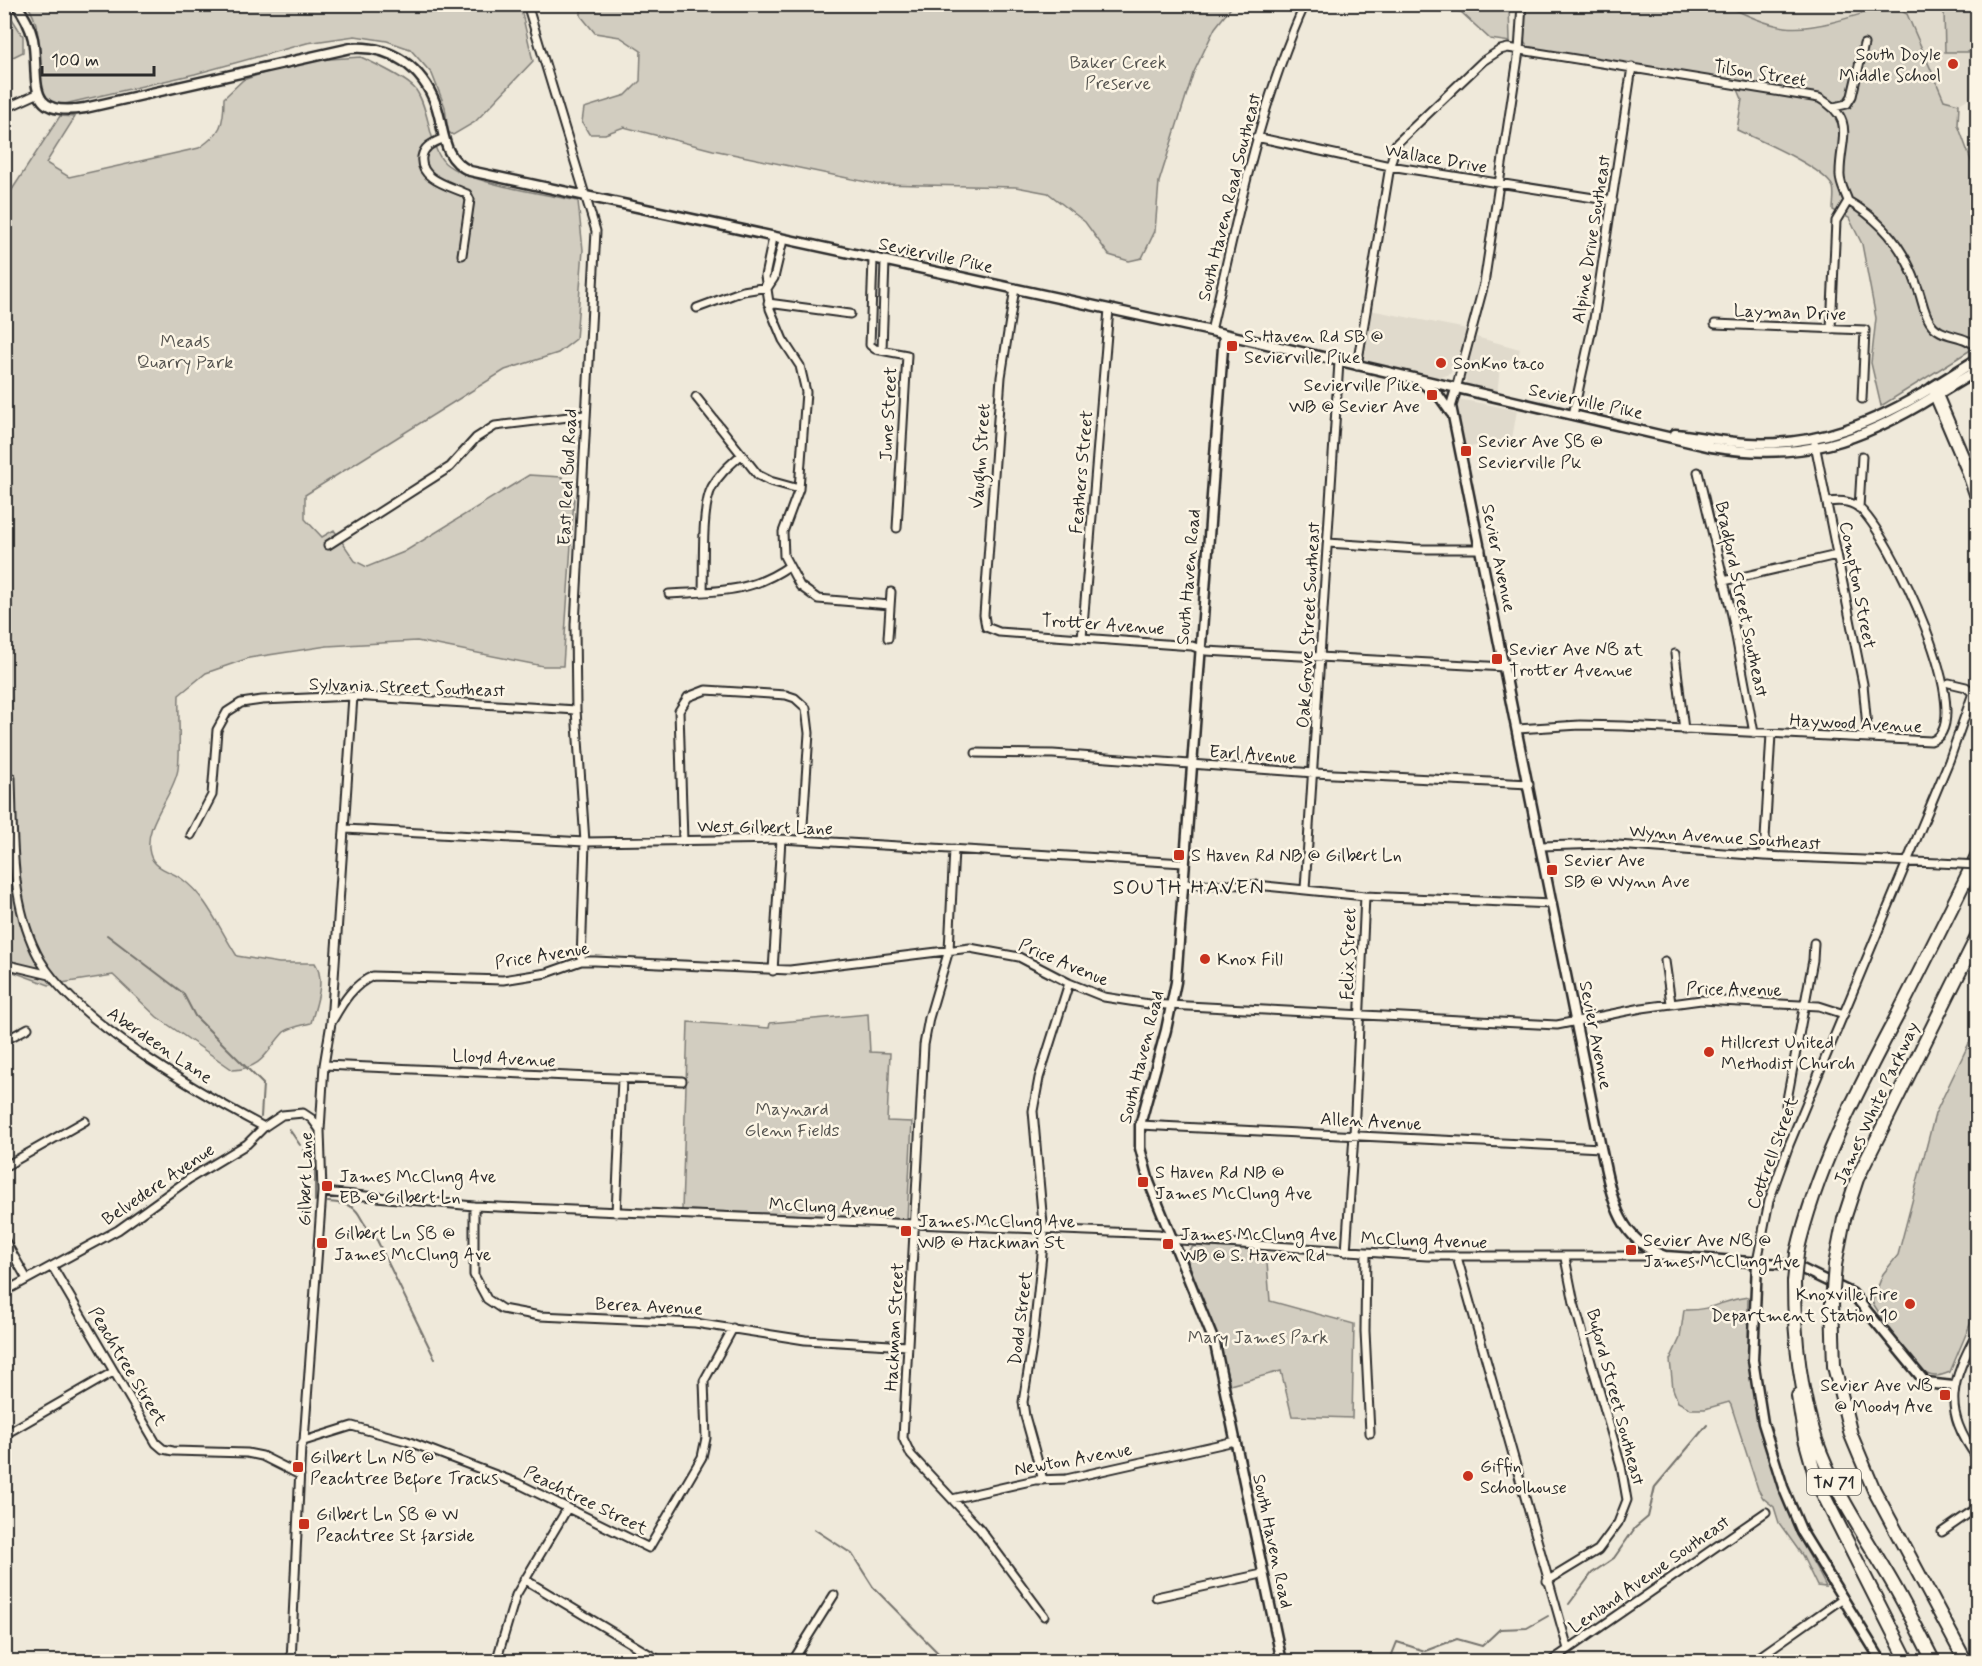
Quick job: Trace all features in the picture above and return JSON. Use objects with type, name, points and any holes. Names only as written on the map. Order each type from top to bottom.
[{"type":"highway","points":[[1935,391],[1968,468],[1977,500]]},
{"type":"highway","name":"James White Parkway","points":[[1934,1662],[1894,1585],[1839,1493],[1816,1440],[1800,1378],[1794,1332],[1794,1282],[1797,1253],[1818,1179],[1857,1093],[1977,854]]},
{"type":"highway","name":"James White Parkway","points":[[1966,1662],[1874,1490],[1851,1435],[1836,1376],[1832,1302],[1835,1265],[1844,1219],[1857,1179],[1977,935]]},
{"type":"highway","points":[[1794,1332],[1796,1386],[1804,1439],[1817,1482],[1908,1662]]},
{"type":"main road","name":"Sevierville Pike","points":[[1935,391],[1977,359]]},
{"type":"main road","name":"Sevierville Pike","points":[[1935,391],[1955,384],[1977,370]]},
{"type":"street","points":[[4,109],[37,94],[31,32],[16,4]]},
{"type":"street","name":"East Red Bud Road","points":[[527,4],[545,72],[594,218],[597,243],[585,414],[575,625],[576,710],[585,842],[581,961]]},
{"type":"street","name":"South Haven Road Southeast","points":[[1211,331],[1256,137],[1292,34],[1305,4]]},
{"type":"street","points":[[1456,388],[1480,306],[1519,51],[1522,4]]},
{"type":"street","points":[[1864,44],[1852,96],[1847,104],[1834,106],[1843,121],[1844,142],[1840,173],[1848,201],[1864,210],[1896,241],[1908,262],[1930,322],[1942,332],[1969,340],[1977,348]]},
{"type":"street","name":"Sevierville Pike","points":[[37,94],[52,108],[71,110],[323,53],[351,48],[370,48],[400,57],[420,77],[436,106],[442,139],[457,164],[470,171],[1211,331],[1418,380],[1659,433],[1711,447],[1746,451],[1816,448],[1858,437],[1881,428],[1935,391]]},
{"type":"street","name":"Tilson Street","points":[[1390,166],[1396,144],[1489,57],[1508,48],[1819,98],[1834,106]]},
{"type":"street","name":"Alpine Drive Southeast","points":[[1573,415],[1594,319],[1632,67]]},
{"type":"street","name":"Wallace Drive","points":[[1256,137],[1390,166],[1613,201]]},
{"type":"street","points":[[442,139],[430,144],[423,152],[422,161],[426,172],[435,180],[467,194],[470,200],[462,255]]},
{"type":"street","points":[[1357,366],[1390,166]]},
{"type":"street","points":[[1831,329],[1836,221],[1848,201]]},
{"type":"street","points":[[772,238],[765,276],[768,303],[773,320],[804,377],[806,392],[798,489],[783,532],[784,556],[800,586],[818,599],[890,605]]},
{"type":"street","points":[[697,308],[743,291],[768,287],[774,278],[783,240]]},
{"type":"street","name":"June Street","points":[[873,259],[870,345],[907,355],[897,528]]},
{"type":"street","points":[[882,350],[885,261]]},
{"type":"street","name":"Vaughn Street","points":[[986,627],[984,615],[1001,377],[1015,288]]},
{"type":"street","points":[[768,303],[799,305],[850,314]]},
{"type":"street","name":"Feathers Street","points":[[1082,638],[1109,309]]},
{"type":"street","name":"Layman Drive","points":[[1714,324],[1865,330],[1862,399]]},
{"type":"street","name":"South Haven Road","points":[[1224,334],[1198,649],[1184,884],[1173,1004],[1140,1125],[1143,1162],[1215,1344],[1282,1662]]},
{"type":"street","name":"Oak Grove Street Southeast","points":[[1305,889],[1322,657],[1339,362]]},
{"type":"street","points":[[1418,380],[1439,396],[1453,416]]},
{"type":"street","name":"Sevier Avenue","points":[[1456,388],[1451,406],[1453,416],[1601,1148],[1613,1201],[1624,1227],[1639,1243],[1665,1256],[1794,1265],[1852,1293],[1926,1383],[1953,1386]]},
{"type":"street","name":"Sevierville Pike","points":[[1659,433],[1765,443],[1814,438],[1862,425],[1935,391]]},
{"type":"street","points":[[696,397],[758,475],[798,489]]},
{"type":"street","points":[[328,545],[450,467],[476,438],[495,426],[585,414]]},
{"type":"street","name":"Compton Street","points":[[1814,438],[1863,684],[1868,738]]},
{"type":"street","points":[[703,591],[707,504],[711,489],[721,473],[741,455]]},
{"type":"street","points":[[1827,502],[1840,501],[1859,508],[1862,456]]},
{"type":"street","name":"Bradford Street Southeast","points":[[1698,472],[1724,581],[1754,733]]},
{"type":"street","name":"Haywood Avenue","points":[[1517,729],[1580,725],[1931,741],[1938,738],[1945,730],[1950,712],[1949,683],[1929,623],[1910,582],[1881,536],[1859,508]]},
{"type":"street","points":[[1328,543],[1418,549],[1481,549]]},
{"type":"street","points":[[1724,581],[1837,555]]},
{"type":"street","points":[[669,594],[744,588],[761,583],[789,566]]},
{"type":"street","points":[[888,638],[891,592]]},
{"type":"street","name":"Trotter Avenue","points":[[986,627],[999,632],[1192,646],[1198,649],[1505,667]]},
{"type":"street","points":[[1675,654],[1684,730]]},
{"type":"street","name":"Cottrell Street","points":[[1882,1662],[1802,1532],[1783,1488],[1763,1423],[1753,1360],[1757,1262],[1769,1201],[1949,761],[1973,693],[1966,687],[1949,683]]},
{"type":"street","points":[[683,841],[679,711],[688,697],[706,690],[786,695],[795,698],[806,708],[809,717],[809,733],[802,840]]},
{"type":"street","name":"Sylvania Street Southeast","points":[[191,835],[212,795],[217,730],[226,712],[250,700],[353,696],[576,710]]},
{"type":"street","name":"Gilbert Lane","points":[[291,1662],[300,1475],[322,1192],[320,1130],[324,1065],[332,1023],[353,696]]},
{"type":"street","points":[[1764,856],[1771,734]]},
{"type":"street","name":"Earl Avenue","points":[[976,753],[1007,752],[1314,773],[1529,784]]},
{"type":"street","name":"Aberdeen Lane","points":[[11,778],[13,856],[23,917],[36,953],[50,975],[82,1011],[158,1064],[264,1128]]},
{"type":"street","name":"West Gilbert Lane","points":[[345,829],[585,842],[781,839],[1184,863]]},
{"type":"street","points":[[773,970],[781,839]]},
{"type":"street","name":"Wynn Avenue Southeast","points":[[1541,846],[1604,844],[1764,856],[1977,866]]},
{"type":"street","name":"Hackman Street","points":[[954,849],[949,950],[924,1045],[903,1438],[906,1447],[979,1528],[1044,1616]]},
{"type":"street","points":[[1184,884],[1305,889],[1365,896],[1552,904]]},
{"type":"street","name":"Felix Street","points":[[1346,1252],[1361,1014],[1365,896]]},
{"type":"street","points":[[1786,1105],[1813,960],[1814,942]]},
{"type":"street","name":"Price Avenue","points":[[332,1023],[352,991],[373,976],[503,980],[547,973],[581,961],[773,970],[949,950],[987,949],[1019,957],[1069,983],[1104,997],[1125,1001],[1557,1024],[1671,1003],[1701,1000],[1819,1006],[1844,1014]]},
{"type":"street","points":[[1665,961],[1671,1003]]},
{"type":"street","points":[[4,964],[50,975]]},
{"type":"street","name":"Dodd Street","points":[[1043,1480],[1024,1416],[1023,1402],[1034,1341],[1044,1230],[1033,1111],[1039,1078],[1069,983]]},
{"type":"street","points":[[4,1041],[28,1028]]},
{"type":"street","name":"Lloyd Avenue","points":[[324,1065],[682,1081]]},
{"type":"street","points":[[616,1213],[621,1079]]},
{"type":"street","name":"Belvedere Avenue","points":[[4,1292],[118,1230],[189,1179],[247,1144],[282,1115],[294,1112],[312,1119],[320,1130]]},
{"type":"street","points":[[4,1167],[85,1121]]},
{"type":"street","name":"Allen Avenue","points":[[1140,1125],[1601,1148]]},
{"type":"street","name":"McClung Avenue","points":[[322,1192],[474,1206],[915,1226],[1159,1234],[1172,1238],[1366,1253],[1457,1257],[1665,1256]]},
{"type":"street","name":"Berea Avenue","points":[[474,1206],[474,1275],[487,1299],[502,1309],[540,1316],[695,1323],[805,1340],[908,1346]]},
{"type":"street","points":[[4,1239],[27,1279]]},
{"type":"street","points":[[1366,1253],[1365,1331],[1370,1433]]},
{"type":"street","points":[[1457,1257],[1568,1649]]},
{"type":"street","name":"Buford Street Southeast","points":[[1547,1581],[1598,1550],[1618,1523],[1627,1500],[1621,1466],[1575,1303],[1565,1258]]},
{"type":"street","name":"Peachtree Street","points":[[52,1266],[156,1443],[163,1449],[188,1453],[247,1453],[262,1456],[300,1475]]},
{"type":"street","name":"Peachtree Street","points":[[304,1441],[346,1427],[360,1427],[487,1470],[650,1548],[702,1457],[706,1438],[704,1381],[733,1328]]},
{"type":"street","points":[[1977,1331],[1960,1365],[1953,1386],[1956,1423],[1963,1440],[1977,1459]]},
{"type":"street","points":[[4,1435],[113,1372]]},
{"type":"street","name":"Newton Avenue","points":[[952,1499],[1043,1480],[1066,1479],[1235,1441]]},
{"type":"street","points":[[1942,1532],[1977,1507]]},
{"type":"street","points":[[496,1662],[516,1596],[567,1509]]},
{"type":"street","name":"Lenland Avenue Southeast","points":[[1550,1662],[1766,1512]]},
{"type":"street","points":[[1156,1597],[1262,1575]]},
{"type":"street","points":[[524,1579],[662,1662]]},
{"type":"street","points":[[792,1662],[834,1594]]},
{"type":"street","points":[[1752,1662],[1843,1598]]},
{"type":"shaded area","name":"South Doyle Middle School","points":[[1725,5],[1889,5],[1835,22],[1787,27],[1754,19]]},
{"type":"shaded area","name":"South Doyle Middle School","points":[[1891,5],[1977,5],[1976,94],[1959,104],[1944,100],[1907,14]]},
{"type":"shaded area","points":[[1370,310],[1467,329],[1455,366],[1450,374],[1439,378],[1364,360]]},
{"type":"shaded area","points":[[1476,337],[1520,349],[1517,361],[1509,359],[1500,367],[1497,395],[1469,387],[1466,383],[1465,376]]},
{"type":"shaded area","points":[[1458,399],[1517,410],[1512,439],[1464,448],[1454,407]]},
{"type":"green space","name":"Baker Creek Preserve","points":[[581,4],[1233,5],[1215,28],[1193,74],[1159,182],[1155,231],[1142,258],[1129,261],[1109,255],[1085,222],[1048,193],[1016,187],[876,184],[713,150],[624,127],[605,134],[589,134],[582,122],[584,108],[626,95],[640,81],[641,51],[620,37],[595,33],[581,16]]},
{"type":"green space","points":[[1375,4],[1509,5],[1510,42],[1490,39],[1461,12],[1433,7],[1396,5],[1383,10],[1374,7]]},
{"type":"green space","points":[[27,5],[520,5],[533,61],[475,122],[453,135],[448,132],[445,107],[432,74],[410,49],[387,41],[355,36],[307,43],[195,74],[60,105],[47,100],[42,91],[37,29]]},
{"type":"green space","points":[[1526,5],[1725,5],[1769,24],[1797,28],[1838,21],[1889,5],[1907,14],[1944,100],[1959,104],[1958,125],[1977,177],[1977,346],[1881,406],[1871,363],[1876,318],[1862,244],[1849,218],[1833,210],[1834,189],[1827,179],[1790,155],[1737,130],[1742,99],[1737,87],[1528,56],[1529,48],[1524,41]]},
{"type":"green space","points":[[4,6],[23,36],[23,52],[5,61]]},
{"type":"green space","points":[[1977,10],[1977,52],[1945,52],[1944,11]]},
{"type":"green space","name":"Meads Quarry Park","points":[[361,57],[398,76],[416,90],[421,98],[432,139],[445,163],[471,177],[578,201],[583,250],[576,339],[558,353],[505,370],[305,495],[305,519],[322,537],[334,530],[355,561],[367,567],[404,552],[529,475],[562,477],[574,499],[563,666],[543,666],[417,641],[327,646],[249,658],[206,673],[179,695],[178,769],[171,790],[150,832],[149,843],[152,859],[159,866],[182,879],[199,895],[213,914],[237,956],[279,963],[315,963],[320,977],[319,992],[311,1023],[287,1030],[258,1062],[243,1069],[233,1070],[157,1017],[113,975],[49,985],[5,969],[4,202],[60,116],[75,117],[46,163],[69,177],[199,148],[217,133],[222,122],[224,98],[243,80],[299,61]]},
{"type":"green space","name":"Maynard Glenn Fields","points":[[868,1014],[870,1052],[890,1053],[887,1121],[912,1122],[907,1219],[682,1210],[688,1022],[769,1028],[770,1023]]},
{"type":"green space","points":[[1971,1039],[1978,1040],[1978,1148],[1974,1159],[1978,1160],[1977,1308],[1950,1372],[1933,1376],[1927,1374],[1911,1359],[1872,1302],[1883,1274],[1898,1255],[1935,1114]]},
{"type":"green space","name":"Mary James Park","points":[[1194,1246],[1266,1250],[1270,1301],[1354,1324],[1352,1418],[1292,1416],[1281,1371],[1230,1385],[1219,1343],[1187,1258],[1187,1252]]},
{"type":"green space","points":[[1748,1297],[1753,1384],[1764,1440],[1792,1522],[1826,1587],[1817,1586],[1802,1555],[1779,1523],[1774,1507],[1763,1498],[1758,1489],[1729,1402],[1705,1409],[1691,1409],[1678,1402],[1673,1389],[1670,1360],[1680,1338],[1684,1310],[1702,1309]]},
{"type":"waterway","points":[[107,935],[183,993],[195,1016],[263,1084],[261,1117]]},
{"type":"waterway","points":[[289,1129],[300,1145]]},
{"type":"waterway","points":[[303,1150],[309,1159],[315,1159]]},
{"type":"waterway","points":[[315,1168],[315,1201]]},
{"type":"waterway","points":[[328,1202],[354,1209],[375,1236],[435,1359]]},
{"type":"waterway","points":[[1569,1604],[1592,1573],[1614,1558],[1635,1528],[1648,1517],[1655,1487],[1707,1425]]},
{"type":"waterway","points":[[814,1529],[852,1554],[873,1587],[947,1662]]},
{"type":"waterway","points":[[1389,1662],[1397,1642],[1425,1651],[1457,1639],[1482,1646],[1500,1629],[1527,1628],[1548,1616]]},
{"type":"place","name":"South Doyle Middle School","points":[[1953,64]]},
{"type":"place","name":"S. Haven Rd SB @ Sevierville Pike","points":[[1232,346]]},
{"type":"place","name":"SonKno taco","points":[[1441,363]]},
{"type":"place","name":"Sevierville Pike WB @ Sevier Ave","points":[[1432,395]]},
{"type":"place","name":"Sevier Ave SB @ Sevierville Pk","points":[[1466,451]]},
{"type":"place","name":"Sevier Ave NB at Trotter Avenue","points":[[1497,659]]},
{"type":"place","name":"S Haven Rd NB @ Gilbert Ln","points":[[1179,855]]},
{"type":"place","name":"Sevier Ave SB @ Wynn Ave","points":[[1552,870]]},
{"type":"place","name":"Knox Fill","points":[[1205,959]]},
{"type":"place","name":"Hillcrest United Methodist Church","points":[[1709,1052]]},
{"type":"place","name":"S Haven Rd NB @ James McClung Ave","points":[[1143,1182]]},
{"type":"place","name":"James McClung Ave EB @ Gilbert Ln","points":[[327,1186]]},
{"type":"place","name":"James McClung Ave WB @ Hackman St","points":[[906,1231]]},
{"type":"place","name":"Gilbert Ln SB @ James McClung Ave","points":[[322,1243]]},
{"type":"place","name":"James McClung Ave WB @ S. Haven Rd","points":[[1168,1244]]},
{"type":"place","name":"Sevier Ave NB @ James McClung Ave","points":[[1631,1250]]},
{"type":"place","name":"Knoxville Fire Department Station 10","points":[[1910,1304]]},
{"type":"place","name":"Sevier Ave WB @ Moody Ave","points":[[1945,1395]]},
{"type":"place","name":"Gilbert Ln NB @ Peachtree Before Tracks","points":[[298,1467]]},
{"type":"place","name":"Giffin Schoolhouse","points":[[1468,1476]]},
{"type":"place","name":"Gilbert Ln SB @ W Peachtree St farside","points":[[304,1524]]},
{"type":"district","name":"SOUTH HAVEN","points":[[1189,887]]}]
